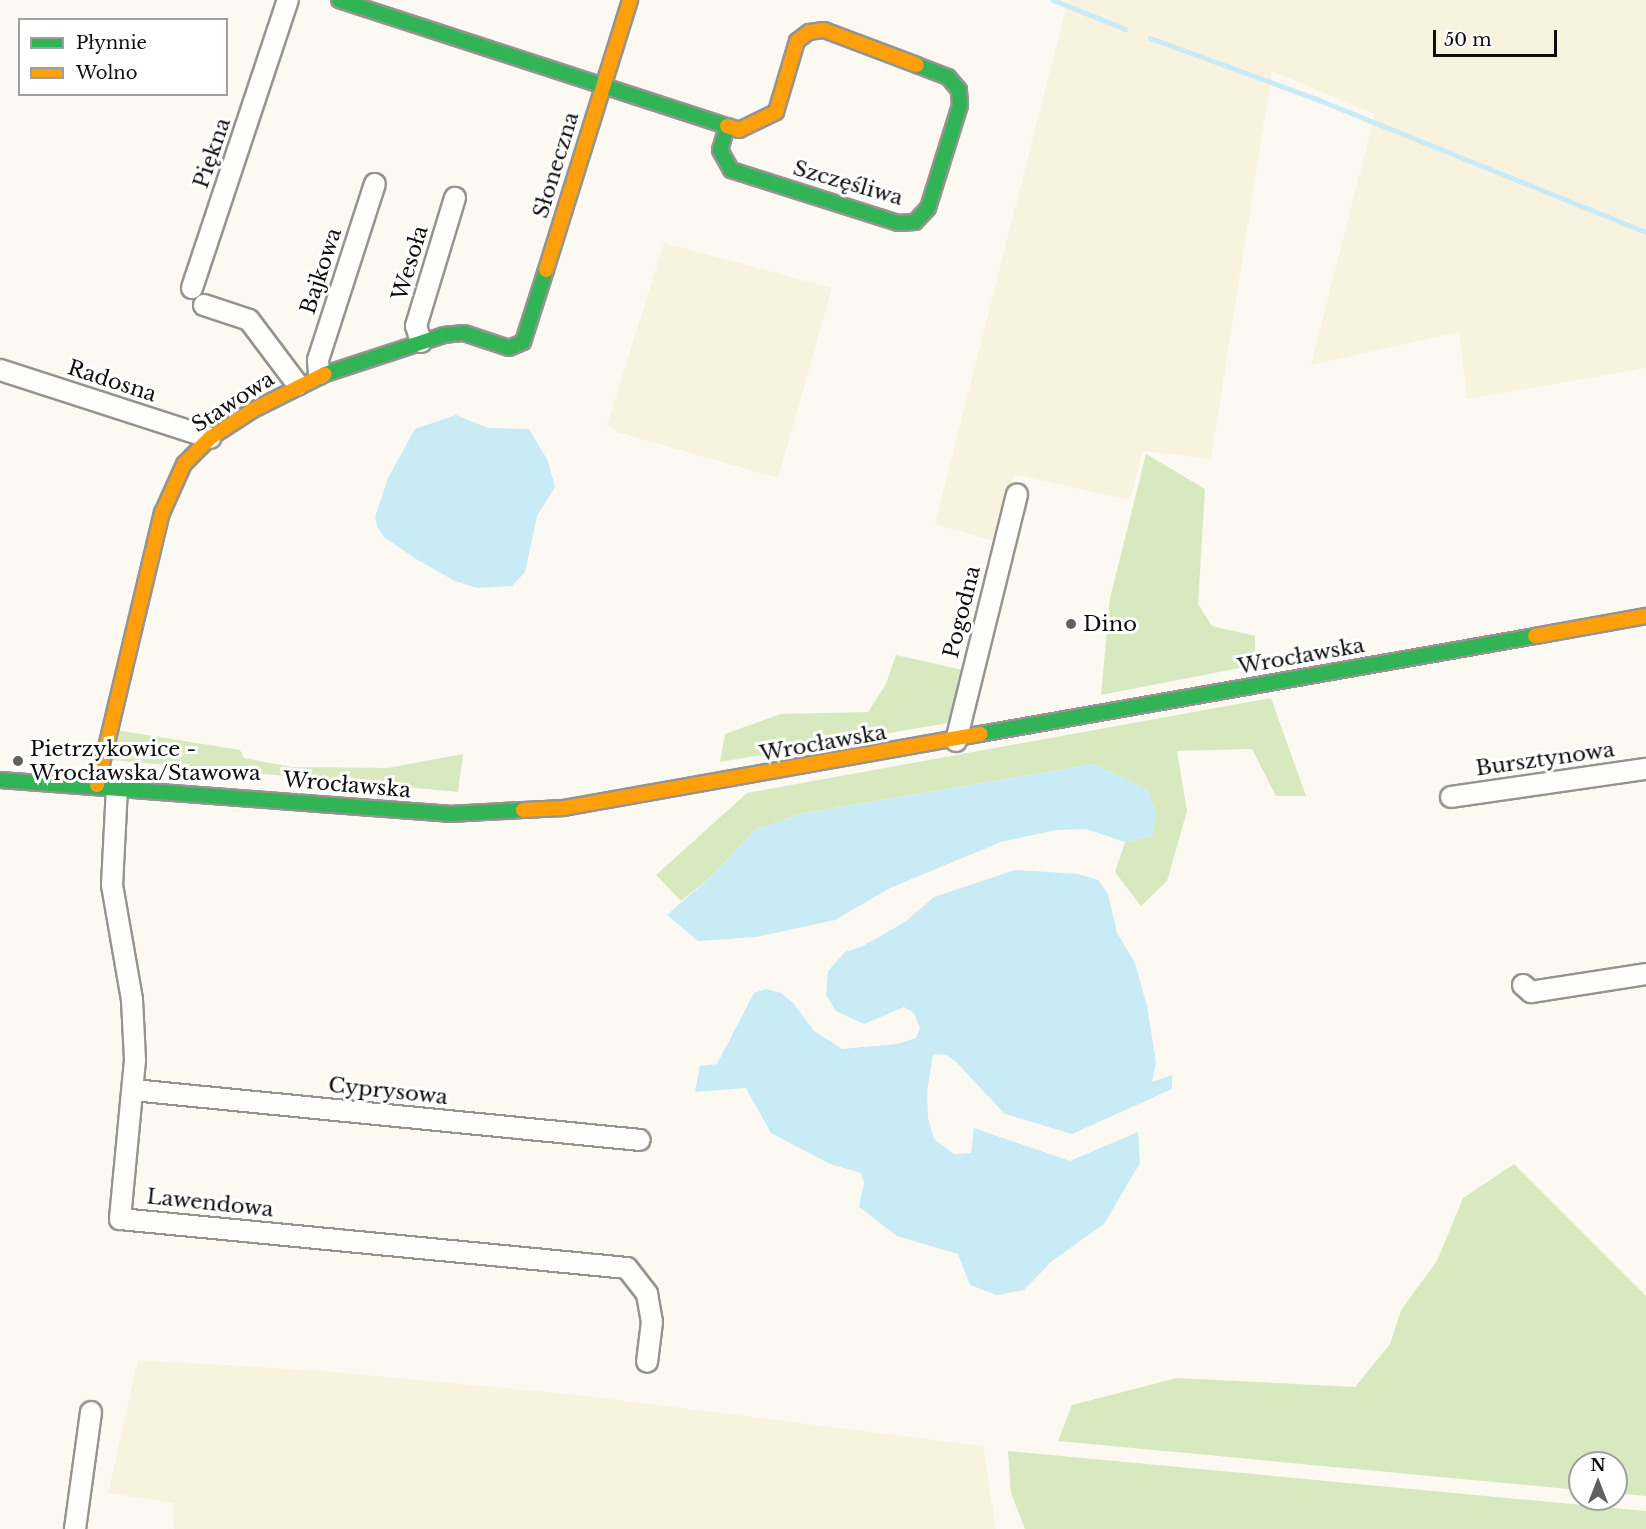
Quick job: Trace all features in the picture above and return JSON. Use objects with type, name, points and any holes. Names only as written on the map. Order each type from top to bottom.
[{"type":"street","name":"Piękna","points":[[192,288],[288,0]]},
{"type":"street","name":"Szczęśliwa","points":[[339,0],[603,86],[727,126],[739,130],[776,111],[797,41],[809,32],[824,30],[948,77],[958,90],[960,105],[928,208],[915,222],[898,223],[731,170],[720,150],[727,126]]},
{"type":"street","name":"Słoneczna","points":[[523,342],[630,0]]},
{"type":"street","name":"Bajkowa","points":[[319,374],[318,360],[375,184]]},
{"type":"street","name":"Wesoła","points":[[421,342],[416,326],[455,198]]},
{"type":"street","points":[[204,305],[249,320],[298,385]]},
{"type":"street","name":"Stawowa","points":[[97,785],[162,513],[184,464],[210,438],[319,374],[421,342],[464,333],[509,348],[523,342]]},
{"type":"street","name":"Radosna","points":[[0,369],[210,438]]},
{"type":"street","name":"Pogodna","points":[[956,741],[1017,494]]},
{"type":"street","name":"Wrocławska","points":[[0,780],[97,785],[449,814],[527,812],[645,796],[1646,616]]},
{"type":"street","name":"Bursztynowa","points":[[1451,797],[1646,769]]},
{"type":"street","name":"Lawendowa","points":[[117,787],[112,885],[132,1000],[133,1090],[120,1218],[627,1268],[647,1294],[652,1322],[647,1362]]},
{"type":"street","points":[[1522,985],[1531,992],[1646,974]]},
{"type":"street","name":"Cyprysowa","points":[[133,1090],[640,1140]]},
{"type":"street","points":[[75,1529],[91,1412]]},
{"type":"shaded area","points":[[1068,0],[1646,0],[1646,368],[1467,399],[1459,332],[1311,365],[1375,114],[1272,71],[1211,459],[1143,451],[1130,500],[1014,474],[997,542],[935,524]]},
{"type":"shaded area","points":[[664,243],[832,288],[778,478],[617,432],[607,425]]},
{"type":"shaded area","points":[[138,1360],[322,1371],[568,1394],[983,1446],[996,1529],[174,1529],[173,1503],[108,1493]]},
{"type":"green space","points":[[1146,454],[1205,489],[1198,604],[1212,626],[1255,636],[1255,665],[1101,695],[1110,598]]},
{"type":"green space","points":[[896,655],[963,670],[948,723],[720,762],[725,734],[781,714],[868,712],[886,684]]},
{"type":"green space","points":[[1271,698],[1306,796],[1276,796],[1252,749],[1177,751],[1187,811],[1167,881],[1141,906],[1115,872],[1125,842],[1153,835],[1148,790],[1094,764],[800,814],[755,830],[713,875],[681,901],[656,875],[747,793]]},
{"type":"green space","points":[[116,730],[240,750],[244,758],[292,767],[388,768],[463,754],[458,792],[113,760]]},
{"type":"green space","points":[[1514,1164],[1646,1296],[1646,1496],[1628,1494],[1628,1451],[1568,1451],[1568,1489],[1058,1441],[1072,1405],[1177,1378],[1355,1387],[1390,1344],[1401,1310],[1437,1261],[1463,1198]]},
{"type":"green space","points":[[1008,1451],[1568,1504],[1568,1511],[1646,1511],[1646,1529],[1025,1529],[1011,1493]]},
{"type":"water","points":[[456,415],[488,428],[529,429],[548,461],[555,487],[537,516],[525,572],[512,586],[477,588],[455,581],[416,559],[384,537],[378,528],[375,517],[388,478],[415,429]]},
{"type":"water","points":[[1094,764],[1148,790],[1156,812],[1153,835],[1125,842],[1086,829],[1056,830],[1001,842],[890,888],[835,920],[756,937],[698,941],[667,915],[713,875],[755,830],[800,814]]},
{"type":"water","points":[[1015,870],[1078,874],[1098,880],[1108,894],[1117,933],[1135,963],[1147,1006],[1156,1062],[1152,1082],[1172,1075],[1172,1089],[1072,1134],[1005,1114],[957,1063],[947,1055],[933,1054],[927,1092],[928,1118],[934,1139],[954,1154],[971,1153],[974,1128],[1070,1161],[1138,1132],[1140,1163],[1104,1224],[1052,1261],[1024,1290],[997,1295],[970,1285],[958,1254],[897,1236],[859,1207],[864,1183],[861,1173],[830,1164],[771,1133],[746,1088],[695,1092],[700,1066],[717,1064],[754,993],[766,989],[781,993],[794,1004],[814,1031],[842,1049],[898,1044],[916,1038],[920,1028],[914,1013],[904,1007],[864,1024],[836,1011],[826,995],[828,971],[845,952],[861,947],[905,922],[934,897]]},
{"type":"waterway","points":[[1053,0],[1125,29]]},
{"type":"waterway","points":[[1150,38],[1319,100],[1646,232]]},
{"type":"traffic: fast","points":[[339,0],[727,126]]},
{"type":"traffic: fast","points":[[727,126],[720,150],[731,170],[898,223],[915,222],[928,208],[960,105],[959,90],[948,77],[917,65]]},
{"type":"traffic: fast","points":[[325,374],[444,335],[464,333],[509,348],[523,342],[546,270]]},
{"type":"traffic: fast","points":[[980,734],[1535,636]]},
{"type":"traffic: fast","points":[[0,780],[449,814],[523,810]]},
{"type":"traffic: slow","points":[[546,270],[630,0]]},
{"type":"traffic: slow","points":[[727,126],[739,130],[776,112],[797,41],[809,32],[824,30],[917,65]]},
{"type":"traffic: slow","points":[[97,785],[162,513],[184,464],[210,438],[253,410],[325,374]]},
{"type":"traffic: slow","points":[[1535,636],[1646,616]]},
{"type":"traffic: slow","points":[[523,810],[564,808],[980,734]]},
{"type":"place","name":"Dino","points":[[1071,624]]},
{"type":"place","name":"Pietrzykowice - Wrocławska/Stawowa","points":[[18,761]]}]
